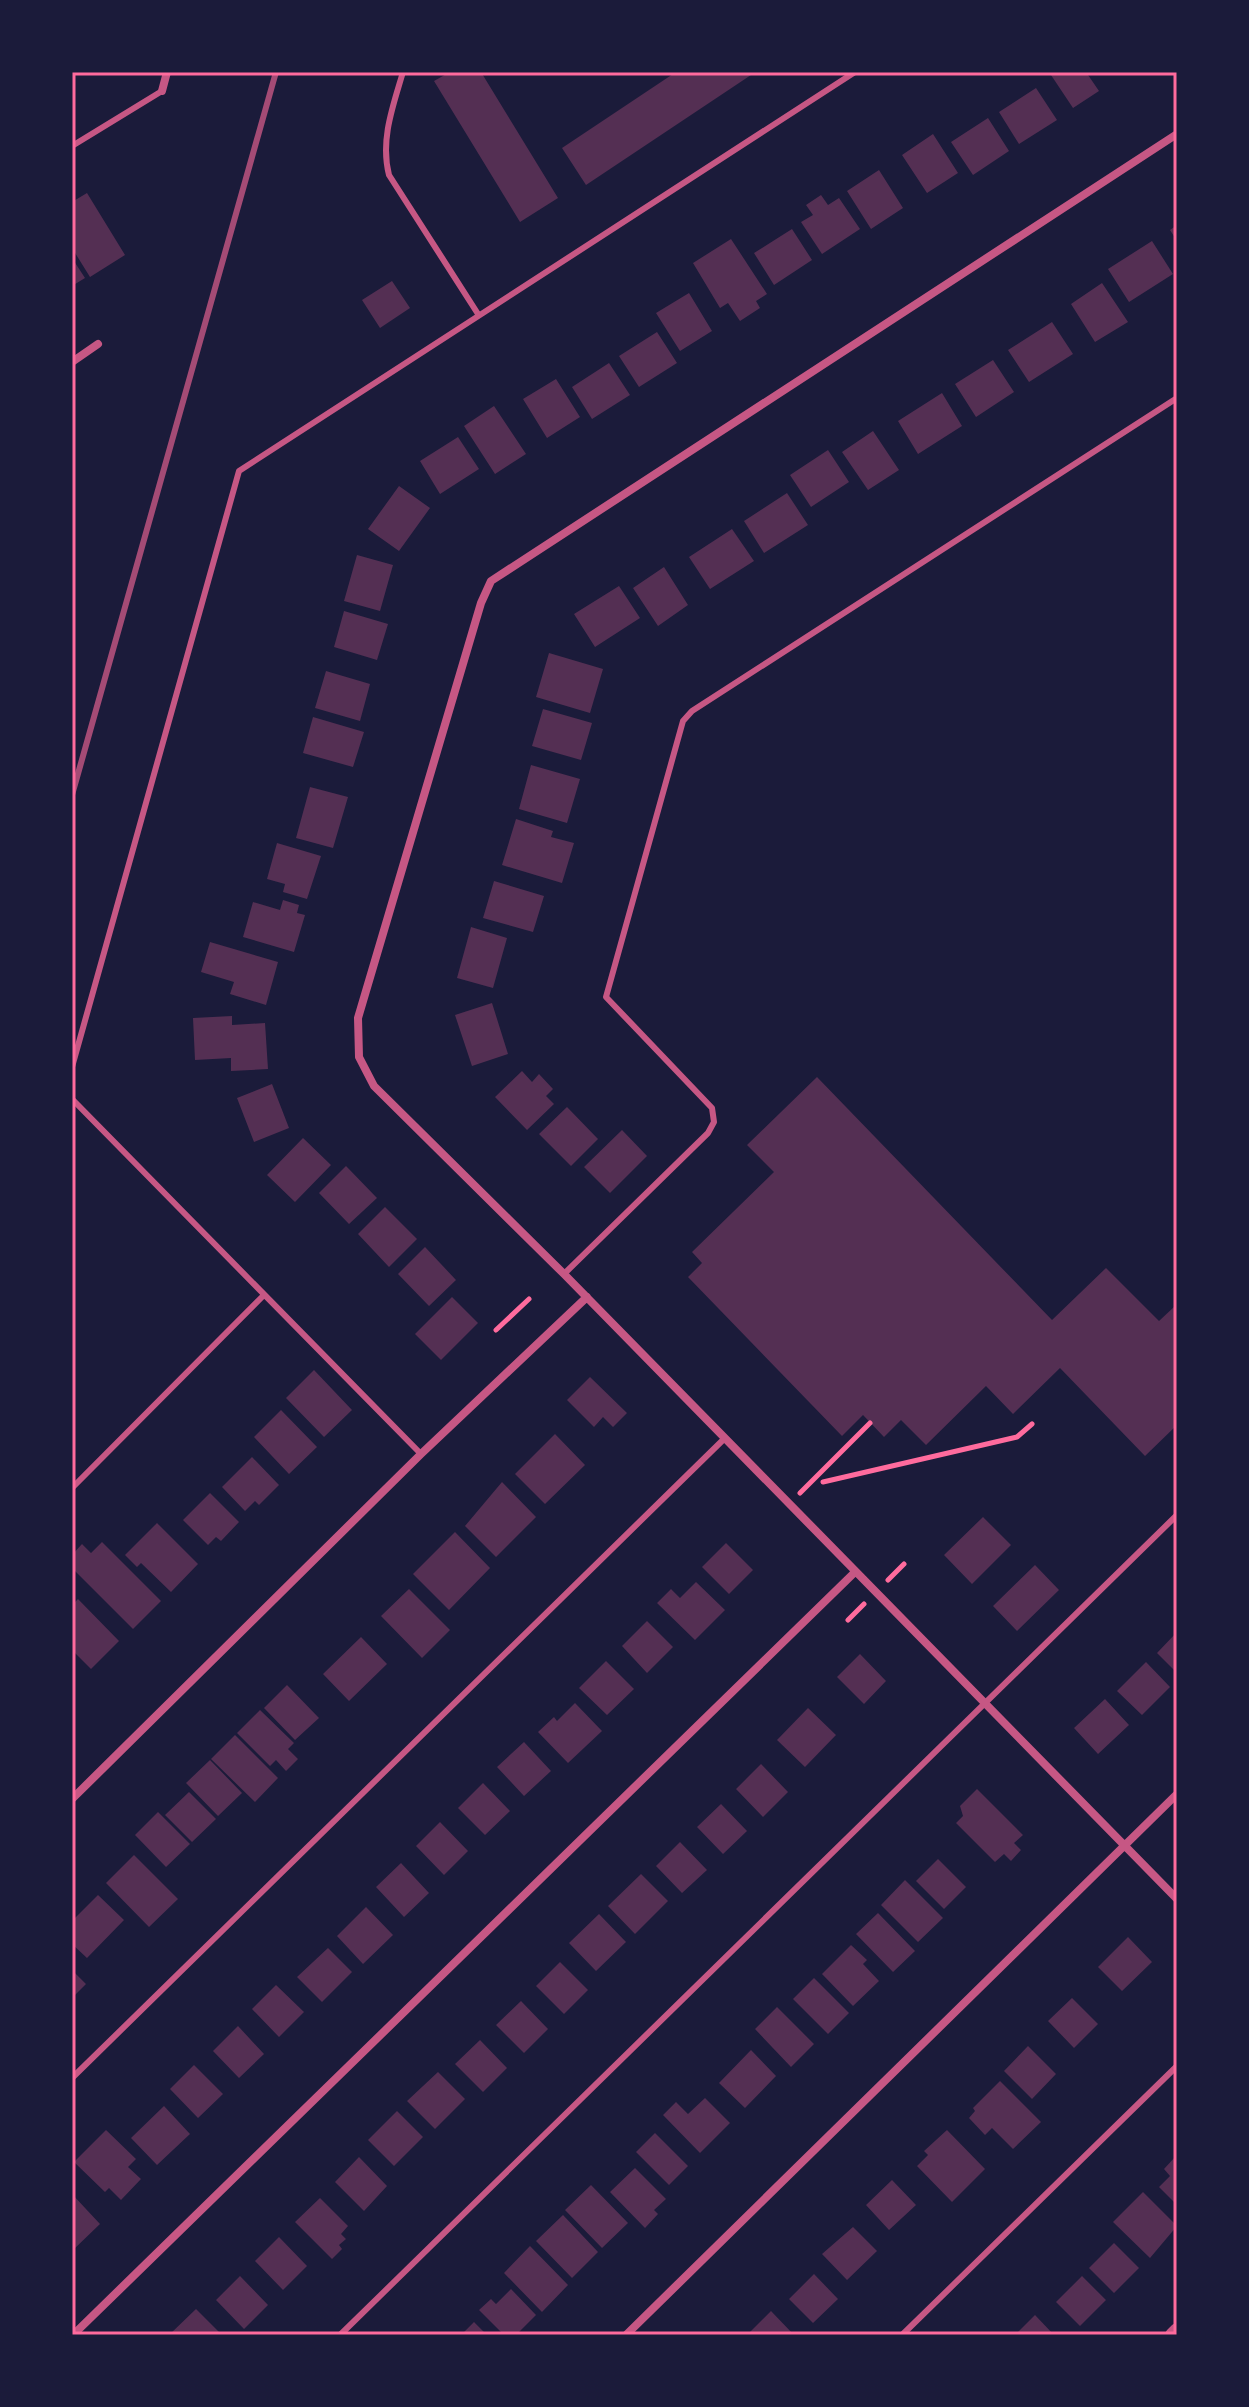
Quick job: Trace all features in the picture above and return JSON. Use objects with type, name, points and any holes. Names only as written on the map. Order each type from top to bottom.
[{"type":"street","points":[[162,91],[167,72]]},
{"type":"street","points":[[1177,134],[491,581],[481,603],[358,1018],[359,1057],[374,1086],[587,1297],[1177,1899]]},
{"type":"street","points":[[72,362],[98,344]]},
{"type":"street","points":[[72,1799],[421,1454],[587,1297]]},
{"type":"street","points":[[73,2335],[855,1572]]},
{"type":"street","points":[[626,2335],[1177,1794]]},
{"type":"street","points":[[1172,2335],[1177,2330]]},
{"type":"lane","points":[[403,72],[387,129],[385,153],[389,175],[478,314]]},
{"type":"lane","points":[[72,1067],[239,471],[855,72]]},
{"type":"lane","points":[[72,146],[162,91]]},
{"type":"lane","points":[[564,1274],[708,1133],[714,1122],[712,1108],[606,997],[683,721],[692,711],[1177,398]]},
{"type":"lane","points":[[72,1099],[421,1454]]},
{"type":"lane","points":[[72,1488],[263,1296]]},
{"type":"lane","points":[[72,2078],[725,1438]]},
{"type":"lane","points":[[340,2335],[1177,1515]]},
{"type":"lane","points":[[902,2335],[1177,2066]]},
{"type":"path","points":[[496,1330],[529,1299]]},
{"type":"path","points":[[789,1504],[870,1423]]},
{"type":"path","points":[[823,1482],[1017,1437],[1032,1424]]},
{"type":"building","points":[[450,72],[481,72],[558,198],[520,222],[434,81]]},
{"type":"building","points":[[676,72],[749,72],[751,75],[586,185],[562,148]]},
{"type":"building","points":[[1049,72],[1086,72],[1099,91],[1073,108]]},
{"type":"building","points":[[1036,88],[1057,120],[1019,144],[999,112]]},
{"type":"building","points":[[988,118],[1009,151],[973,175],[951,142]]},
{"type":"building","points":[[933,134],[958,173],[927,193],[902,155]]},
{"type":"building","points":[[879,170],[903,208],[871,229],[847,191]]},
{"type":"building","points":[[87,193],[125,255],[90,277],[72,248],[72,202]]},
{"type":"building","points":[[821,195],[828,205],[839,198],[860,229],[822,254],[801,222],[813,215],[806,205]]},
{"type":"building","points":[[1177,225],[1177,241],[1170,230]]},
{"type":"building","points":[[792,229],[812,260],[774,285],[754,253]]},
{"type":"building","points":[[731,239],[767,294],[756,301],[760,308],[740,321],[728,303],[720,308],[693,263]]},
{"type":"building","points":[[1152,241],[1173,274],[1129,302],[1108,269]]},
{"type":"building","points":[[72,258],[85,278],[72,286]]},
{"type":"building","points":[[392,281],[410,308],[380,328],[362,300]]},
{"type":"building","points":[[1102,283],[1128,322],[1095,342],[1071,304]]},
{"type":"building","points":[[689,293],[712,331],[680,351],[656,313]]},
{"type":"building","points":[[1052,322],[1073,354],[1029,382],[1008,350]]},
{"type":"building","points":[[657,332],[677,363],[639,387],[619,356]]},
{"type":"building","points":[[993,360],[1014,392],[976,417],[955,384]]},
{"type":"building","points":[[609,363],[630,395],[592,419],[572,387]]},
{"type":"building","points":[[556,379],[580,417],[547,438],[523,399]]},
{"type":"building","points":[[942,393],[962,426],[918,454],[898,421]]},
{"type":"building","points":[[494,406],[526,454],[495,474],[464,426]]},
{"type":"building","points":[[873,431],[899,470],[868,490],[842,452]]},
{"type":"building","points":[[458,437],[479,469],[440,494],[420,461]]},
{"type":"building","points":[[828,450],[849,482],[811,507],[790,475]]},
{"type":"building","points":[[399,486],[430,508],[399,551],[368,529]]},
{"type":"building","points":[[787,493],[808,525],[764,553],[744,521]]},
{"type":"building","points":[[732,529],[754,561],[710,589],[689,557]]},
{"type":"building","points":[[357,555],[393,565],[380,611],[344,601]]},
{"type":"building","points":[[664,567],[688,605],[658,626],[633,588]]},
{"type":"building","points":[[619,586],[640,618],[595,647],[574,614]]},
{"type":"building","points":[[344,611],[388,624],[377,660],[334,647]]},
{"type":"building","points":[[549,653],[603,669],[590,713],[536,697]]},
{"type":"building","points":[[326,671],[370,684],[360,721],[315,708]]},
{"type":"building","points":[[543,709],[592,723],[581,760],[532,746]]},
{"type":"building","points":[[313,717],[364,732],[353,767],[303,753]]},
{"type":"building","points":[[531,765],[580,779],[567,823],[519,809]]},
{"type":"building","points":[[310,787],[348,797],[333,848],[296,838]]},
{"type":"building","points":[[516,819],[553,831],[551,837],[574,843],[562,883],[502,865]]},
{"type":"building","points":[[277,843],[321,856],[307,899],[283,892],[285,884],[267,879]]},
{"type":"building","points":[[494,881],[544,896],[533,932],[483,918]]},
{"type":"building","points":[[283,900],[299,905],[297,913],[305,915],[294,952],[243,937],[253,902],[280,910]]},
{"type":"building","points":[[471,927],[507,938],[493,988],[457,978]]},
{"type":"building","points":[[210,942],[278,962],[266,1005],[230,994],[234,982],[201,972]]},
{"type":"building","points":[[492,1003],[508,1054],[472,1066],[455,1015]]},
{"type":"building","points":[[232,1016],[232,1025],[265,1023],[268,1069],[231,1071],[231,1058],[195,1060],[193,1018]]},
{"type":"building","points":[[522,1071],[532,1082],[539,1074],[553,1089],[546,1096],[554,1104],[527,1130],[495,1097]]},
{"type":"building","points":[[817,1077],[1052,1320],[1106,1268],[1159,1321],[1175,1306],[1177,1308],[1177,1425],[1145,1456],[1060,1368],[1013,1414],[986,1386],[926,1445],[901,1420],[884,1437],[863,1415],[842,1436],[688,1277],[702,1263],[692,1252],[774,1172],[747,1145]]},
{"type":"building","points":[[272,1084],[289,1128],[254,1142],[237,1098]]},
{"type":"building","points":[[567,1107],[598,1139],[571,1166],[539,1134]]},
{"type":"building","points":[[622,1130],[647,1156],[610,1193],[584,1167]]},
{"type":"building","points":[[303,1138],[331,1165],[295,1202],[267,1175]]},
{"type":"building","points":[[346,1166],[377,1198],[349,1224],[319,1193]]},
{"type":"building","points":[[385,1207],[417,1239],[389,1267],[358,1234]]},
{"type":"building","points":[[425,1247],[456,1280],[429,1306],[398,1274]]},
{"type":"building","points":[[452,1297],[478,1323],[441,1360],[415,1334]]},
{"type":"building","points":[[314,1370],[352,1410],[324,1437],[286,1398]]},
{"type":"building","points":[[590,1377],[627,1413],[613,1427],[603,1417],[594,1427],[567,1400]]},
{"type":"building","points":[[281,1410],[317,1447],[289,1474],[254,1437]]},
{"type":"building","points":[[555,1434],[585,1465],[545,1504],[515,1474]]},
{"type":"building","points":[[252,1457],[279,1485],[259,1505],[255,1501],[245,1511],[222,1487]]},
{"type":"building","points":[[502,1482],[536,1517],[496,1557],[465,1526]]},
{"type":"building","points":[[210,1493],[239,1522],[221,1541],[216,1537],[208,1545],[183,1520]]},
{"type":"building","points":[[983,1517],[1011,1545],[972,1584],[944,1555]]},
{"type":"building","points":[[157,1523],[198,1564],[171,1592],[141,1563],[137,1567],[125,1555]]},
{"type":"building","points":[[455,1532],[490,1568],[449,1610],[413,1574]]},
{"type":"building","points":[[102,1542],[161,1601],[133,1629],[72,1568],[72,1555],[82,1544],[91,1553]]},
{"type":"building","points":[[726,1543],[753,1570],[729,1594],[702,1567]]},
{"type":"building","points":[[1035,1565],[1059,1590],[1017,1631],[993,1606]]},
{"type":"building","points":[[696,1582],[725,1610],[695,1640],[657,1603],[671,1589],[680,1598]]},
{"type":"building","points":[[409,1589],[450,1630],[422,1658],[381,1616]]},
{"type":"building","points":[[78,1599],[119,1641],[91,1669],[72,1650],[72,1605]]},
{"type":"building","points":[[647,1621],[673,1647],[647,1673],[622,1646]]},
{"type":"building","points":[[1177,1632],[1177,1673],[1157,1653]]},
{"type":"building","points":[[361,1637],[387,1664],[349,1701],[323,1674]]},
{"type":"building","points":[[860,1654],[886,1681],[864,1704],[837,1677]]},
{"type":"building","points":[[606,1661],[634,1689],[607,1715],[579,1688]]},
{"type":"building","points":[[1146,1662],[1170,1687],[1142,1715],[1117,1691]]},
{"type":"building","points":[[287,1685],[319,1718],[295,1740],[264,1708]]},
{"type":"building","points":[[1105,1699],[1129,1725],[1098,1754],[1074,1728]]},
{"type":"building","points":[[575,1703],[602,1731],[568,1763],[538,1732],[554,1717],[557,1721]]},
{"type":"building","points":[[808,1708],[836,1735],[805,1767],[777,1740]]},
{"type":"building","points":[[260,1710],[294,1743],[288,1749],[298,1759],[286,1771],[276,1760],[270,1766],[237,1733]]},
{"type":"building","points":[[235,1735],[278,1778],[255,1802],[211,1759]]},
{"type":"building","points":[[524,1742],[551,1771],[524,1796],[497,1767]]},
{"type":"building","points":[[210,1760],[242,1793],[218,1816],[186,1783]]},
{"type":"building","points":[[761,1764],[788,1792],[763,1817],[736,1789]]},
{"type":"building","points":[[483,1783],[510,1811],[485,1835],[458,1808]]},
{"type":"building","points":[[977,1789],[1023,1835],[1014,1843],[1021,1850],[1011,1861],[1004,1854],[995,1862],[956,1823],[963,1816],[960,1806]]},
{"type":"building","points":[[189,1792],[216,1819],[192,1842],[165,1815]]},
{"type":"building","points":[[721,1804],[747,1831],[723,1854],[697,1827]]},
{"type":"building","points":[[158,1812],[190,1844],[166,1867],[135,1835]]},
{"type":"building","points":[[440,1822],[468,1851],[444,1875],[416,1846]]},
{"type":"building","points":[[680,1842],[707,1870],[682,1893],[656,1866]]},
{"type":"building","points":[[134,1855],[178,1899],[149,1927],[106,1883]]},
{"type":"building","points":[[938,1859],[966,1887],[944,1909],[916,1881]]},
{"type":"building","points":[[401,1863],[429,1893],[404,1917],[376,1887]]},
{"type":"building","points":[[641,1874],[668,1901],[635,1934],[608,1906]]},
{"type":"building","points":[[905,1880],[943,1918],[918,1942],[881,1905]]},
{"type":"building","points":[[98,1895],[124,1920],[87,1958],[72,1944],[72,1921]]},
{"type":"building","points":[[366,1907],[393,1935],[363,1964],[337,1936]]},
{"type":"building","points":[[878,1913],[915,1951],[893,1972],[856,1934]]},
{"type":"building","points":[[599,1914],[626,1942],[596,1971],[569,1943]]},
{"type":"building","points":[[1128,1937],[1152,1962],[1122,1991],[1098,1967]]},
{"type":"building","points":[[851,1945],[867,1960],[863,1964],[879,1981],[853,2006],[822,1974]]},
{"type":"building","points":[[328,1948],[352,1972],[322,2002],[297,1977]]},
{"type":"building","points":[[560,1962],[588,1990],[564,2014],[536,1986]]},
{"type":"building","points":[[72,1970],[86,1984],[72,1998]]},
{"type":"building","points":[[814,1978],[849,2013],[828,2034],[793,1999]]},
{"type":"building","points":[[276,1985],[304,2012],[279,2037],[252,2009]]},
{"type":"building","points":[[1072,1998],[1098,2024],[1074,2048],[1048,2021]]},
{"type":"building","points":[[521,2001],[548,2029],[524,2053],[496,2025]]},
{"type":"building","points":[[777,2007],[814,2044],[791,2067],[755,2029]]},
{"type":"building","points":[[238,2026],[264,2054],[239,2078],[213,2051]]},
{"type":"building","points":[[480,2040],[507,2068],[483,2092],[455,2064]]},
{"type":"building","points":[[1028,2046],[1056,2074],[1032,2099],[1004,2071]]},
{"type":"building","points":[[751,2050],[776,2076],[745,2108],[719,2083]]},
{"type":"building","points":[[194,2065],[223,2094],[198,2118],[170,2089]]},
{"type":"building","points":[[438,2072],[465,2099],[435,2129],[407,2101]]},
{"type":"building","points":[[1000,2081],[1041,2122],[1013,2149],[992,2128],[985,2135],[969,2118],[975,2111],[973,2108]]},
{"type":"building","points":[[705,2098],[730,2123],[700,2153],[663,2115],[676,2102],[688,2114]]},
{"type":"building","points":[[164,2106],[190,2134],[157,2165],[131,2138]]},
{"type":"building","points":[[397,2111],[423,2137],[394,2166],[368,2140]]},
{"type":"building","points":[[106,2130],[136,2159],[128,2167],[141,2179],[121,2200],[109,2188],[105,2192],[74,2162]]},
{"type":"building","points":[[947,2130],[985,2169],[952,2202],[917,2166],[928,2155],[924,2151]]},
{"type":"building","points":[[655,2133],[688,2166],[669,2185],[636,2152]]},
{"type":"building","points":[[359,2157],[387,2186],[364,2211],[335,2182]]},
{"type":"building","points":[[1175,2157],[1177,2205],[1159,2187],[1170,2176],[1164,2169]]},
{"type":"building","points":[[635,2168],[666,2199],[654,2210],[658,2214],[645,2228],[610,2192]]},
{"type":"building","points":[[892,2180],[916,2205],[889,2230],[866,2205]]},
{"type":"building","points":[[591,2185],[628,2223],[602,2248],[565,2210]]},
{"type":"building","points":[[1143,2192],[1177,2226],[1150,2258],[1113,2222]]},
{"type":"building","points":[[72,2194],[100,2224],[72,2251]]},
{"type":"building","points":[[320,2198],[348,2226],[341,2234],[346,2239],[339,2245],[342,2249],[332,2259],[295,2222]]},
{"type":"building","points":[[563,2215],[598,2252],[572,2278],[536,2241]]},
{"type":"building","points":[[853,2227],[877,2251],[847,2280],[822,2254]]},
{"type":"building","points":[[279,2237],[307,2266],[283,2290],[255,2261]]},
{"type":"building","points":[[1114,2243],[1139,2268],[1114,2293],[1089,2268]]},
{"type":"building","points":[[530,2246],[568,2285],[542,2312],[504,2273]]},
{"type":"building","points":[[814,2274],[838,2299],[813,2323],[789,2299]]},
{"type":"building","points":[[240,2276],[268,2305],[244,2329],[216,2300]]},
{"type":"building","points":[[1082,2276],[1106,2300],[1080,2326],[1056,2302]]},
{"type":"building","points":[[511,2289],[536,2315],[516,2335],[504,2335],[479,2310],[491,2299],[496,2304]]},
{"type":"building","points":[[196,2309],[222,2335],[169,2335]]},
{"type":"building","points":[[771,2311],[794,2335],[747,2335]]},
{"type":"building","points":[[1035,2315],[1054,2335],[1015,2335]]},
{"type":"building","points":[[474,2322],[487,2335],[461,2335]]},
{"type":"railway","points":[[72,795],[276,72]]}]
